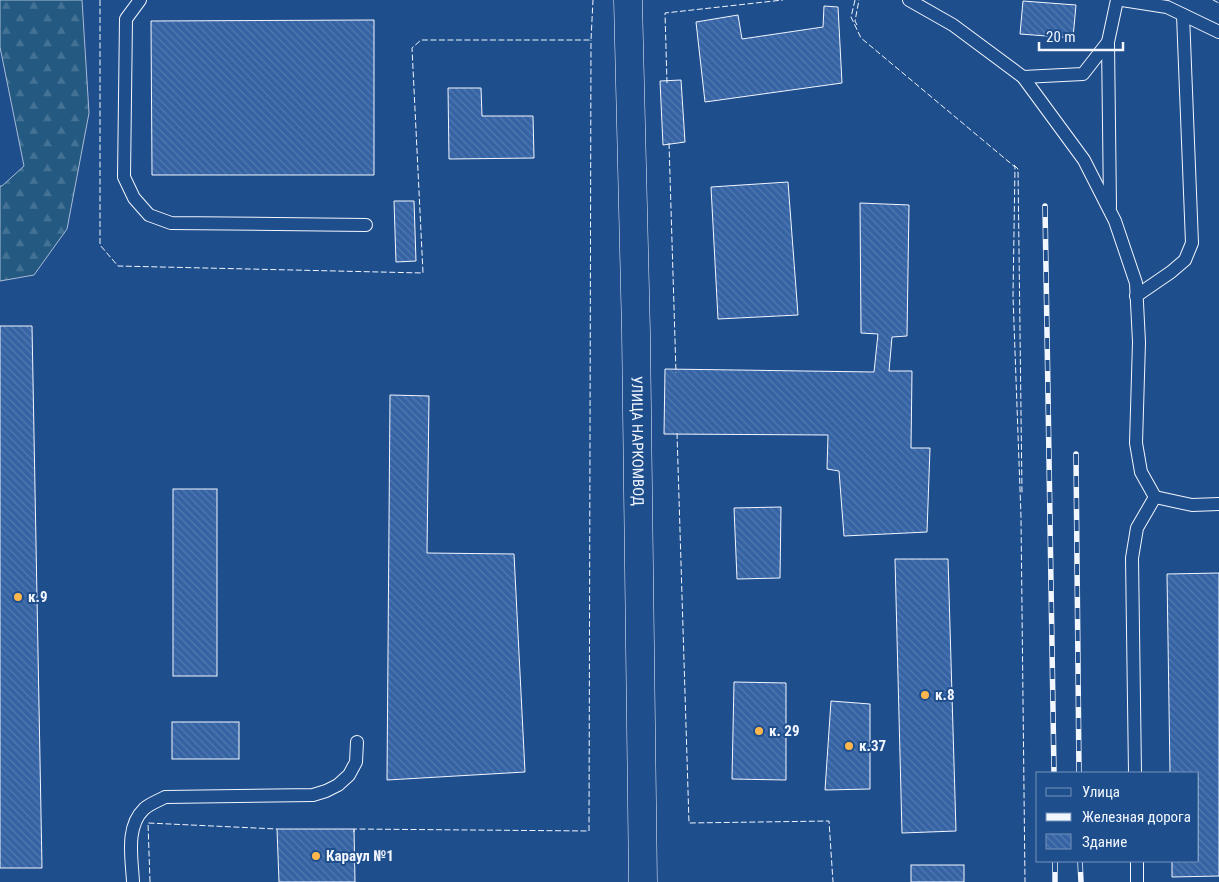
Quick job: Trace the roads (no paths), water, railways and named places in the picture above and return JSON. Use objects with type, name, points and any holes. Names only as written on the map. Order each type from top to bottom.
[{"type":"street","name":"УЛИЦА НАРКОМВОД","points":[[628,0],[637,352],[643,882]]},
{"type":"lane","points":[[140,0],[126,19],[124,177],[134,198],[149,215],[171,223],[366,225]]},
{"type":"lane","points":[[910,0],[953,24],[1023,77],[1084,160],[1115,221],[1136,283],[1139,342],[1136,443],[1141,472],[1154,497]]},
{"type":"lane","points":[[1110,211],[1108,42],[1117,0]]},
{"type":"lane","points":[[1122,0],[1167,7],[1219,32]]},
{"type":"lane","points":[[1136,296],[1185,260],[1192,244],[1183,15]]},
{"type":"lane","points":[[1023,77],[1083,74],[1108,42]]},
{"type":"lane","points":[[1154,497],[1192,505],[1219,504]]},
{"type":"lane","points":[[1135,772],[1132,558],[1137,528],[1154,497]]},
{"type":"lane","points":[[133,882],[131,837],[133,825],[144,808],[165,798],[313,795],[326,791],[338,785],[348,775],[356,762],[356,742]]},
{"type":"lane","points":[[1137,862],[1137,882]]},
{"type":"railway","points":[[1045,206],[1054,772]]},
{"type":"railway","points":[[1076,454],[1079,772]]},
{"type":"railway","points":[[1055,862],[1055,882]]},
{"type":"railway","points":[[1080,862],[1081,882]]},
{"type":"place","name":"к.9","points":[[18,597]]},
{"type":"place","name":"к.8","points":[[925,695]]},
{"type":"place","name":"к. 29","points":[[759,731]]},
{"type":"place","name":"к.37","points":[[849,746]]},
{"type":"place","name":"Караул №1","points":[[316,856]]}]
